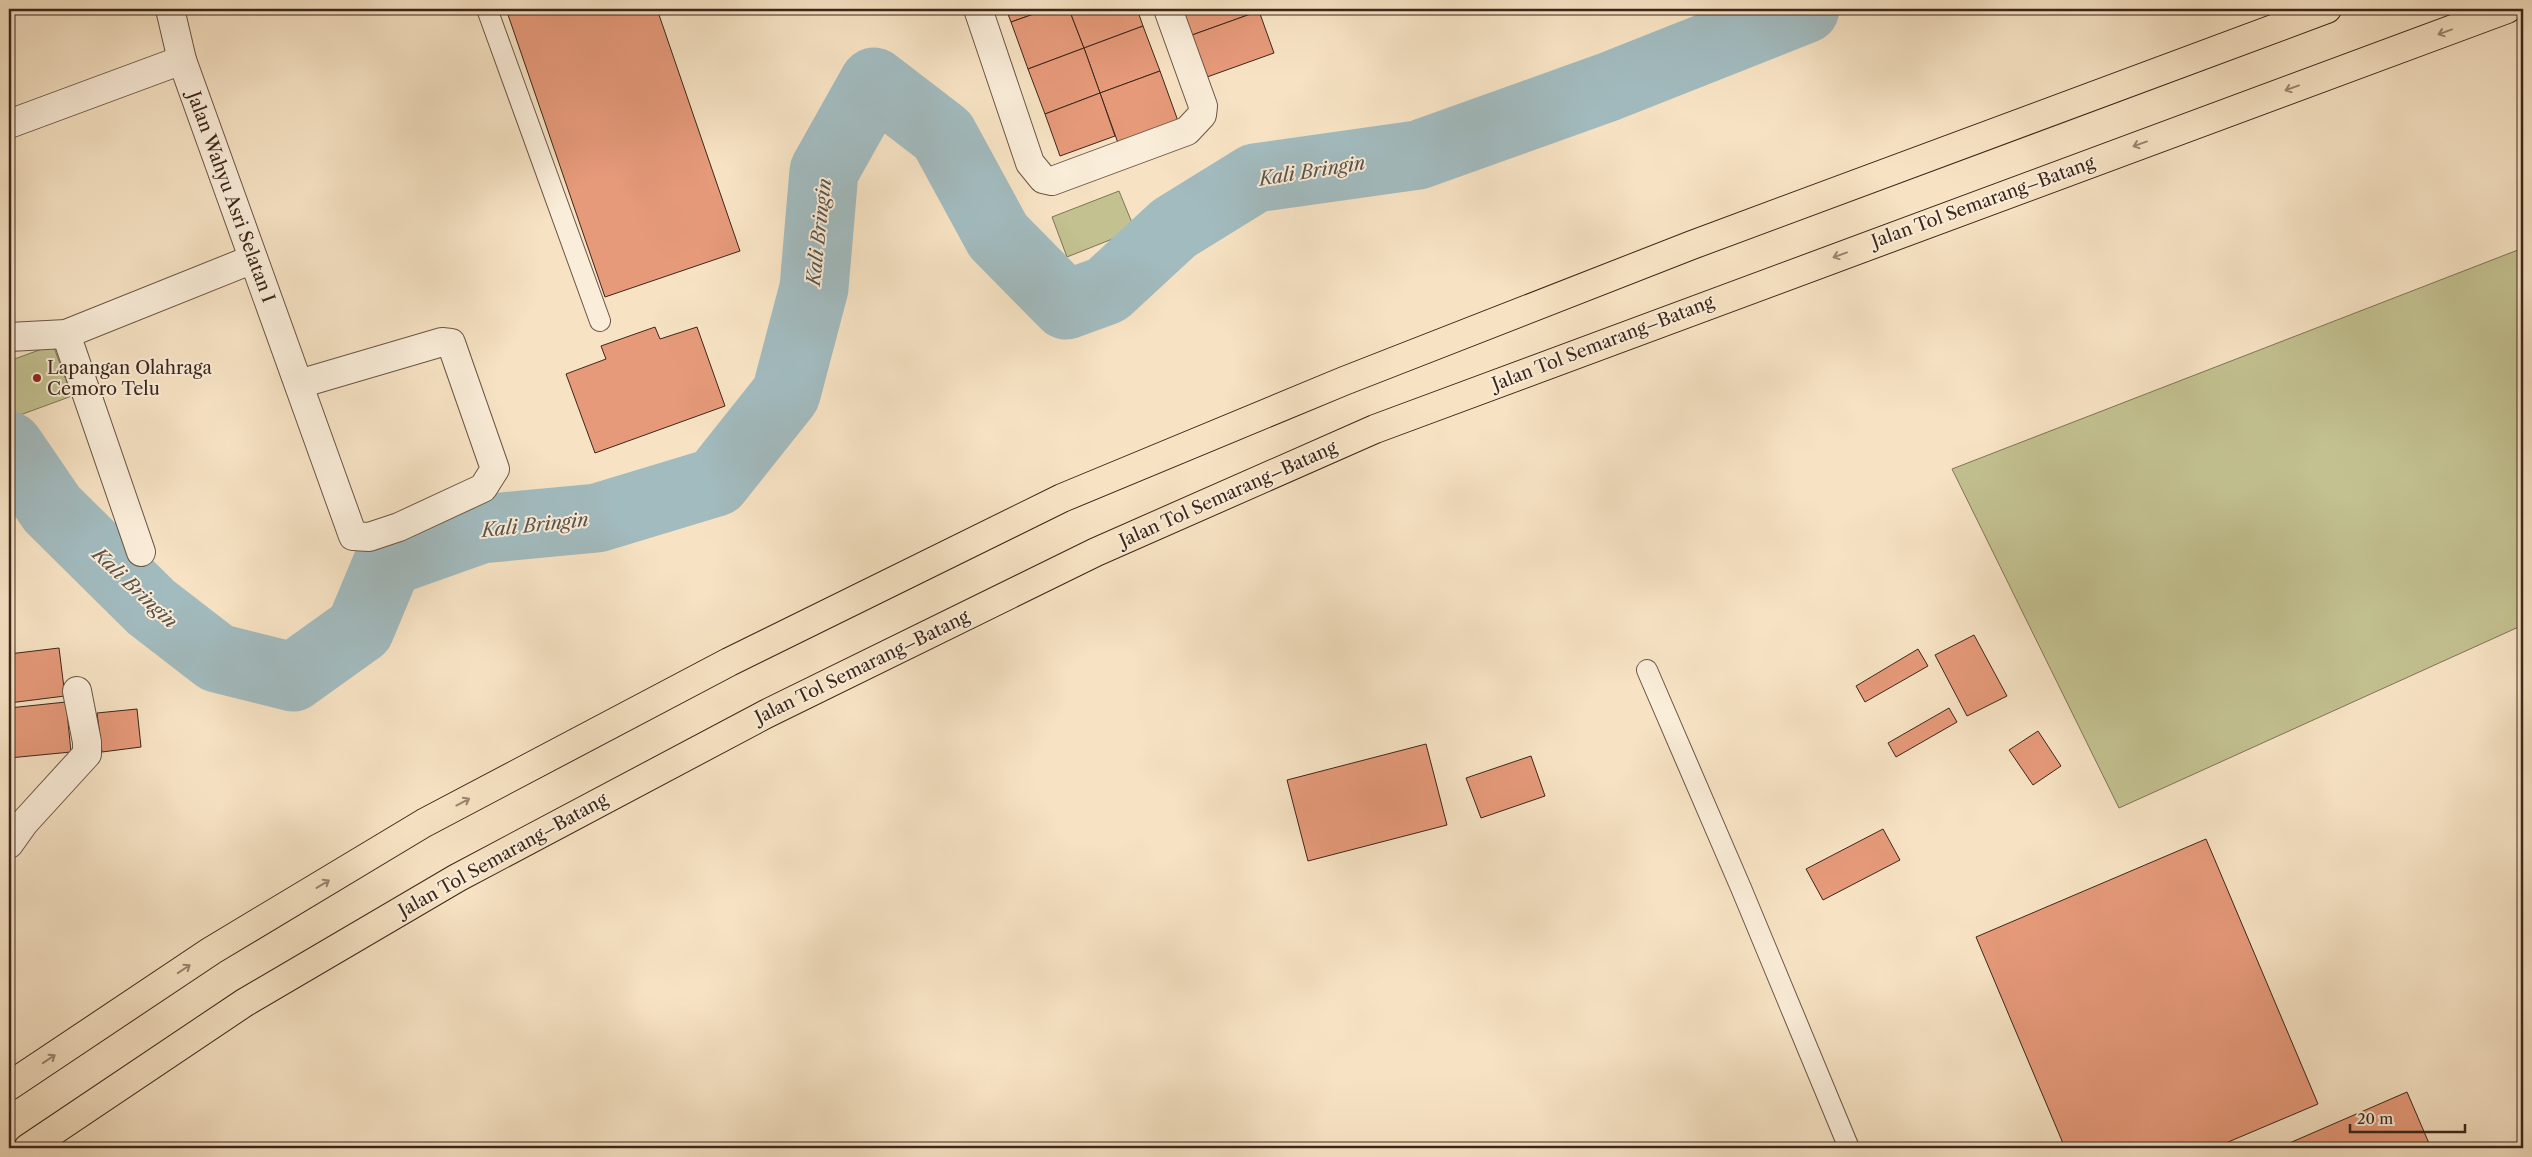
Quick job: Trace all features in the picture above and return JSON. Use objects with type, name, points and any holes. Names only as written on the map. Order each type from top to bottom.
[{"type":"highway","points":[[9,1086],[211,951],[424,823],[728,662],[1062,498],[1344,381],[1692,245],[2327,9]]},
{"type":"highway","name":"Jalan Tol Semarang–Batang","points":[[28,1148],[244,1003],[457,878],[766,714],[1096,552],[1375,429],[2507,9]]},
{"type":"street","name":"Jalan Wahyu Asri Selatan I","points":[[170,9],[182,60],[353,536],[369,536],[399,527],[483,488],[495,469],[451,342],[442,342],[299,384]]},
{"type":"street","points":[[978,9],[1030,163],[1043,179],[1052,181],[1187,132],[1202,115],[1203,106],[1168,9]]},
{"type":"street","points":[[9,124],[182,60]]},
{"type":"street","points":[[9,338],[66,334],[253,259]]},
{"type":"street","points":[[66,334],[141,552]]},
{"type":"street","points":[[9,844],[24,823],[87,754],[87,742],[77,691]]},
{"type":"lane","points":[[487,9],[600,321]]},
{"type":"lane","points":[[1647,670],[1741,888],[1849,1148]]},
{"type":"shaded area","points":[[1119,191],[1135,230],[1067,257],[1052,217]]},
{"type":"shaded area","points":[[2523,248],[2523,625],[2119,808],[1952,469]]},
{"type":"shaded area","name":"Lapangan Olahraga Cemoro Telu","points":[[53,345],[72,396],[9,419],[9,361]]},
{"type":"building","points":[[506,9],[657,9],[740,251],[605,297]]},
{"type":"building","points":[[1006,9],[1048,9],[1011,22]]},
{"type":"building","points":[[1048,9],[1069,9],[1084,48],[1028,69],[1011,22]]},
{"type":"building","points":[[1069,9],[1137,9],[1143,26],[1084,48]]},
{"type":"building","points":[[1183,9],[1258,9],[1259,11],[1192,35]]},
{"type":"building","points":[[1259,11],[1274,53],[1207,77],[1192,35]]},
{"type":"building","points":[[1143,26],[1160,71],[1100,93],[1084,48]]},
{"type":"building","points":[[1084,48],[1100,93],[1045,114],[1028,69]]},
{"type":"building","points":[[1160,71],[1178,121],[1118,143],[1100,93]]},
{"type":"building","points":[[1100,93],[1115,136],[1060,156],[1045,114]]},
{"type":"building","points":[[655,327],[660,339],[697,327],[725,406],[595,453],[566,374],[606,359],[601,346]]},
{"type":"building","points":[[1974,635],[2007,696],[1967,716],[1935,655]]},
{"type":"building","points":[[59,648],[65,696],[9,703],[9,654]]},
{"type":"building","points":[[1918,649],[1928,666],[1865,702],[1856,686]]},
{"type":"building","points":[[66,702],[71,752],[9,758],[9,708]]},
{"type":"building","points":[[1949,708],[1957,722],[1896,757],[1888,743]]},
{"type":"building","points":[[137,709],[141,747],[102,752],[97,713]]},
{"type":"building","points":[[2038,731],[2061,766],[2033,785],[2009,750]]},
{"type":"building","points":[[1426,744],[1447,825],[1308,861],[1287,780]]},
{"type":"building","points":[[1531,756],[1545,796],[1481,818],[1466,778]]},
{"type":"building","points":[[1883,829],[1900,860],[1823,900],[1806,869]]},
{"type":"building","points":[[2206,839],[2318,1104],[2214,1148],[2065,1148],[1976,937]]},
{"type":"building","points":[[2407,1092],[2431,1148],[2278,1148]]},
{"type":"waterway","name":"Kali Bringin","points":[[9,446],[52,509],[151,607],[217,658],[293,677],[360,629],[388,562],[481,529],[597,518],[716,482],[786,394],[814,288],[824,171],[874,82],[943,135],[998,236],[1066,305],[1107,290],[1174,228],[1255,178],[1418,155],[1608,87],[1805,9]]},
{"type":"place","name":"Lapangan Olahraga Cemoro Telu","points":[[37,378]]}]
